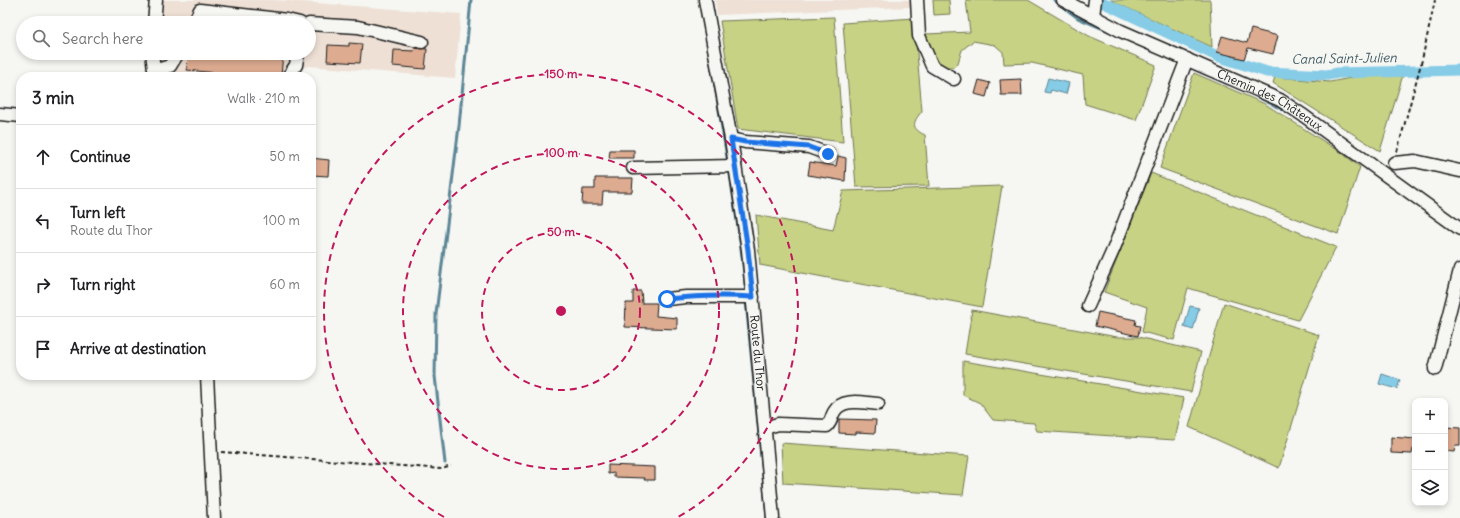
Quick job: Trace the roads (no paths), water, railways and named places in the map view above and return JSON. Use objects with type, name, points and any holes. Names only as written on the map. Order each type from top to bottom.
[{"type":"street","points":[[155,16],[156,0]]},
{"type":"street","name":"Route du Thor","points":[[705,0],[731,139],[748,250],[773,518]]},
{"type":"street","points":[[917,0],[920,36],[932,66],[954,79]]},
{"type":"street","name":"Chemin des Châteaux","points":[[1064,0],[1121,31],[1280,100],[1460,229]]},
{"type":"street","points":[[1093,16],[1095,0]]},
{"type":"street","points":[[197,16],[200,10],[252,16]]},
{"type":"street","points":[[316,25],[358,28],[422,42]]},
{"type":"street","points":[[1088,306],[1114,248],[1186,59]]},
{"type":"street","points":[[153,60],[155,72]]},
{"type":"street","points":[[159,72],[170,66],[174,60]]},
{"type":"street","points":[[291,72],[296,65],[297,60]]},
{"type":"street","points":[[0,114],[16,116]]},
{"type":"street","points":[[731,139],[745,142],[809,147],[828,154]]},
{"type":"street","points":[[1394,163],[1416,161],[1460,171]]},
{"type":"street","points":[[633,168],[735,166]]},
{"type":"street","points":[[1435,370],[1460,270]]},
{"type":"street","points":[[667,299],[686,297],[753,297]]},
{"type":"street","points":[[207,380],[214,518]]},
{"type":"street","points":[[765,428],[778,424],[827,426],[831,421],[834,412],[841,404],[848,402],[878,404]]},
{"type":"water","points":[[1048,78],[1069,83],[1066,94],[1051,90],[1050,93],[1044,92]]},
{"type":"water","points":[[1190,306],[1199,308],[1193,330],[1184,327]]},
{"type":"water","points":[[1382,374],[1400,380],[1397,389],[1379,384]]},
{"type":"waterway","points":[[445,463],[435,376],[436,314],[459,126],[471,0]]},
{"type":"waterway","points":[[1054,0],[1078,18],[1111,32]]},
{"type":"waterway","name":"Canal Saint-Julien","points":[[1100,1],[1217,56],[1267,72],[1327,75],[1338,73],[1460,70]]},
{"type":"waterway","points":[[709,52],[728,163]]},
{"type":"waterway","points":[[1187,66],[1228,84]]},
{"type":"waterway","points":[[1252,94],[1291,114]]},
{"type":"waterway","points":[[729,168],[746,291]]},
{"type":"waterway","points":[[746,301],[767,518]]}]
